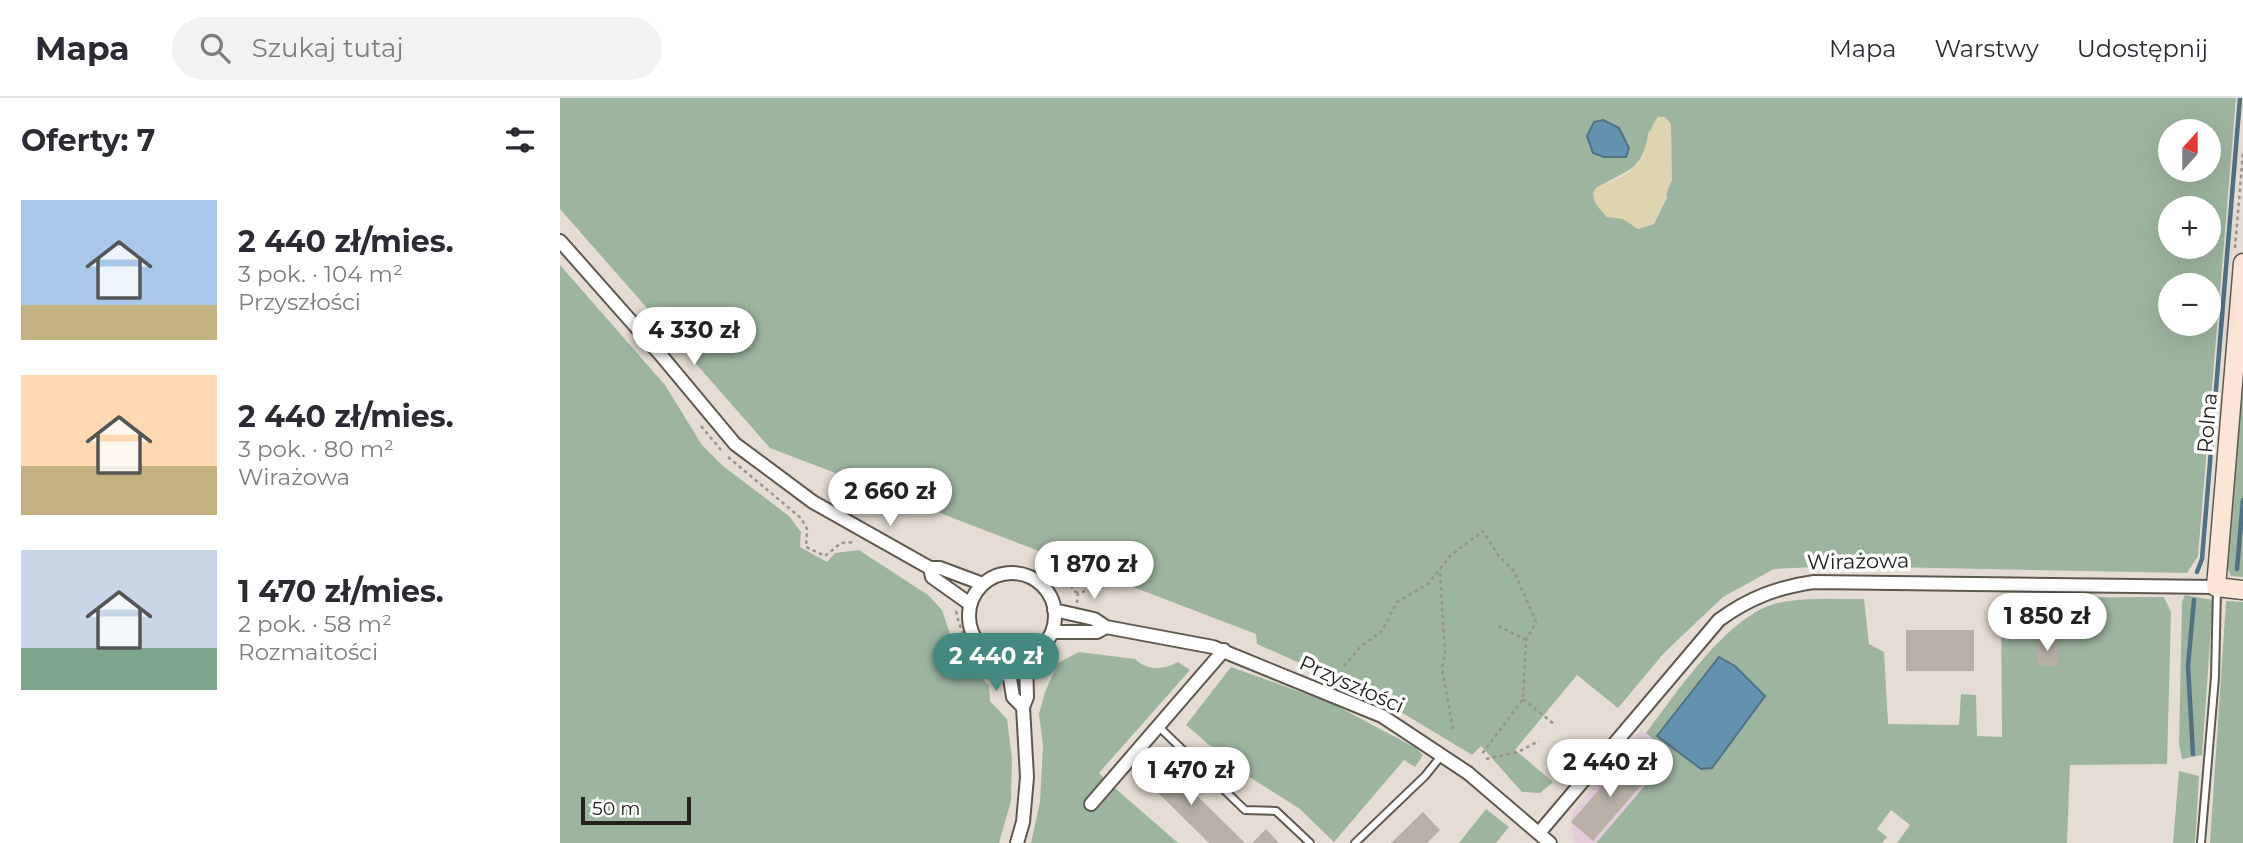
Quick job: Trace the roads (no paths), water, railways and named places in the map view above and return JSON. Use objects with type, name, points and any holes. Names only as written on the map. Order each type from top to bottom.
[{"type":"street","points":[[560,241],[735,444],[813,502],[930,568],[947,570],[983,584]]},
{"type":"street","name":"Rolna","points":[[2216,587],[2243,263]]},
{"type":"street","points":[[930,568],[932,577],[970,604]]},
{"type":"street","points":[[1004,573],[1025,575],[1046,590],[1054,610],[1052,632],[1042,648],[1026,658],[1007,660],[988,653],[974,638],[968,618],[970,604],[983,584],[1004,573]]},
{"type":"street","name":"Wirażowa","points":[[1539,834],[1720,620],[1742,603],[1770,591],[1814,582],[2216,587],[2243,590]]},
{"type":"street","name":"Przyszłości","points":[[1054,610],[1094,619],[1106,627],[1180,639],[1224,650],[1372,712],[1443,754],[1550,843]]},
{"type":"street","name":"Przyszłości","points":[[1052,632],[1097,632],[1106,627]]},
{"type":"street","points":[[1091,804],[1224,650]]},
{"type":"street","points":[[1017,843],[1023,821],[1027,777],[1023,707],[1027,691],[1026,658]]},
{"type":"street","points":[[1007,660],[1013,697],[1023,707]]},
{"type":"lane","points":[[2201,843],[2215,677],[2216,587]]},
{"type":"lane","points":[[1158,726],[1245,810],[1276,811],[1310,843]]},
{"type":"lane","points":[[1355,843],[1425,776],[1443,754]]},
{"type":"water","points":[[1603,120],[1619,128],[1629,148],[1626,157],[1604,157],[1593,153],[1587,136],[1594,122]]},
{"type":"water","points":[[1719,657],[1735,666],[1765,696],[1712,768],[1701,769],[1657,736]]},
{"type":"waterway","points":[[2197,572],[2202,559],[2240,98]]},
{"type":"waterway","points":[[2237,569],[2243,500]]},
{"type":"waterway","points":[[2193,754],[2188,666],[2194,600]]}]
